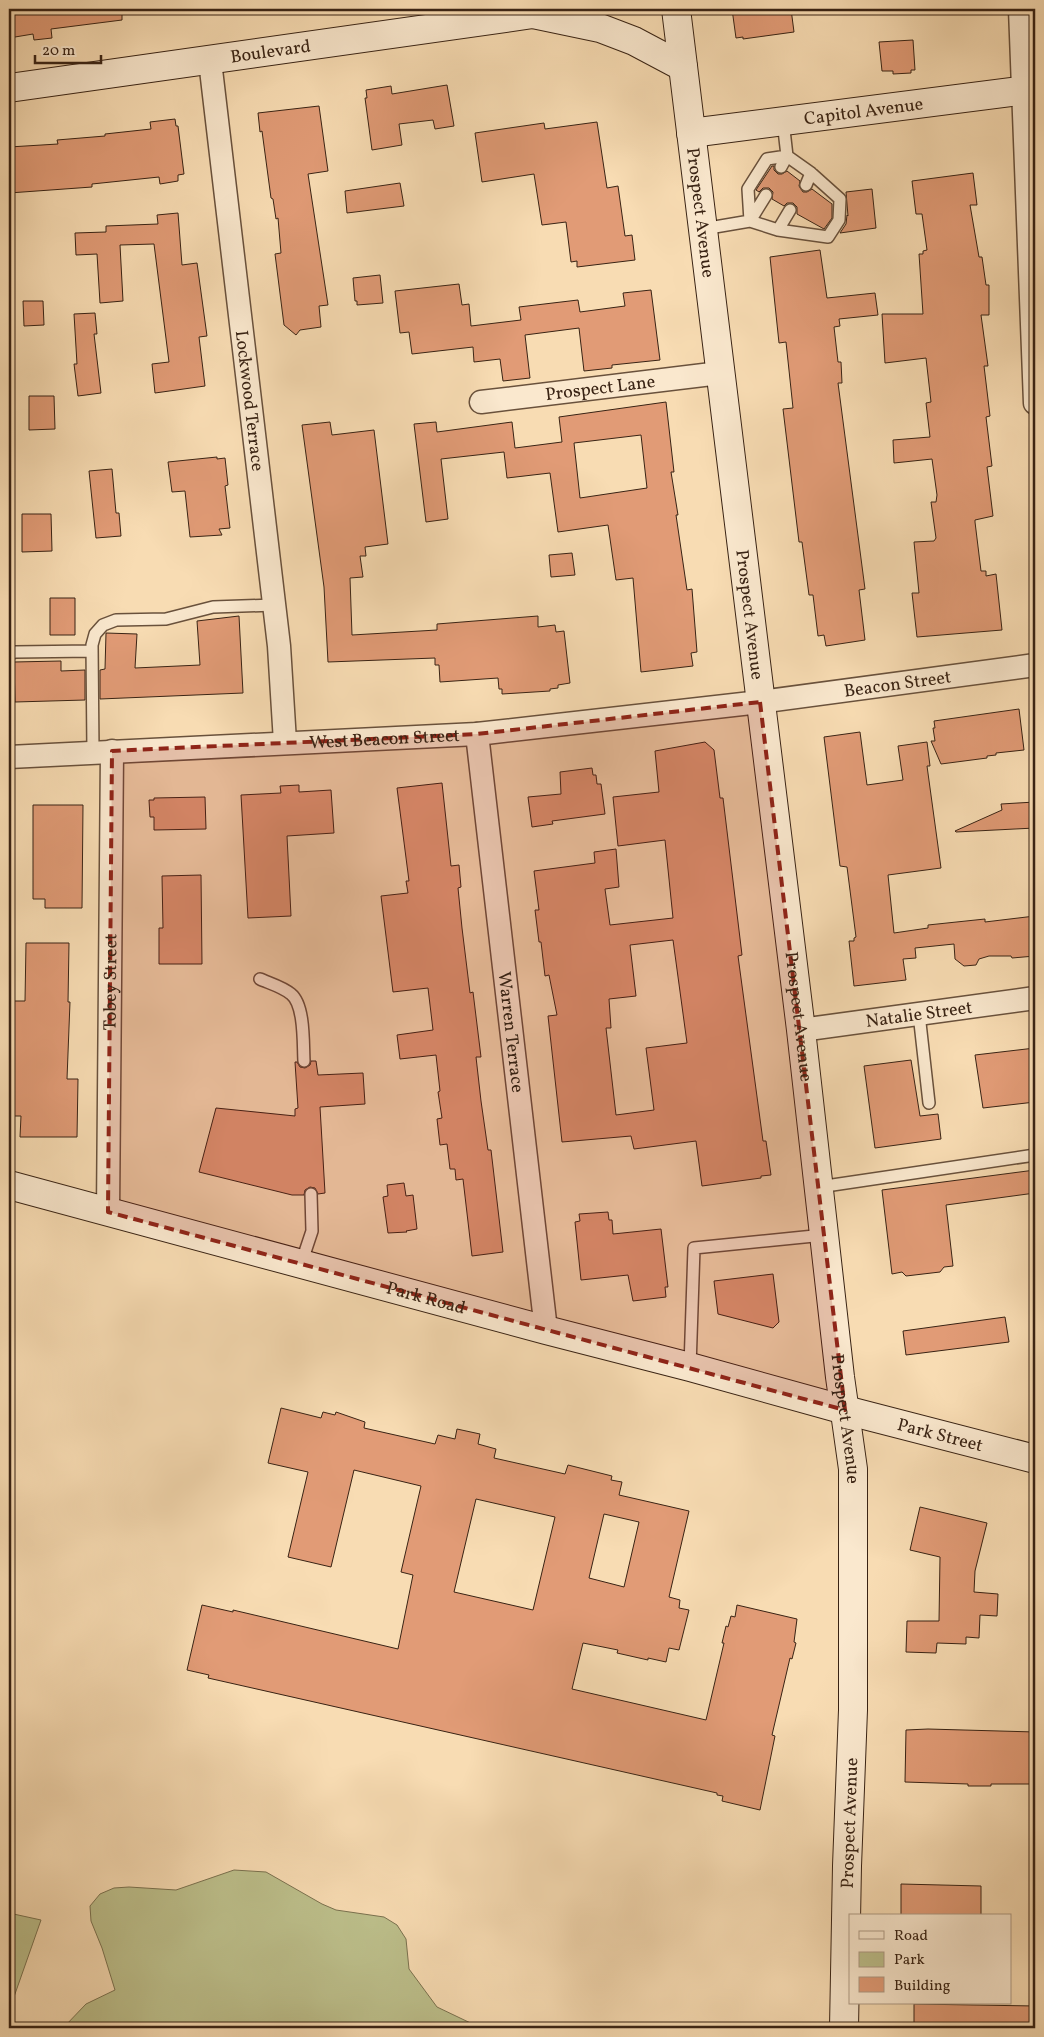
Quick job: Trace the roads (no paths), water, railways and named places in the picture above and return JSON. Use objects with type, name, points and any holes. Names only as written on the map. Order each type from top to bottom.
[{"type":"main road","name":"Prospect Avenue","points":[[676,9],[853,1469],[853,1710],[846,1866],[844,2028]]},
{"type":"main road","name":"Boulevard","points":[[9,88],[210,61],[541,12],[600,28],[634,41],[683,66]]},
{"type":"main road","name":"Capitol Avenue","points":[[691,133],[1029,90]]},
{"type":"main road","name":"Park Road","points":[[9,1185],[546,1330],[690,1366],[845,1410]]},
{"type":"main road","name":"Park Street","points":[[845,1410],[1035,1459]]},
{"type":"street","points":[[1020,9],[1029,90],[1035,403]]},
{"type":"street","name":"Lockwood Terrace","points":[[210,61],[279,646],[285,742]]},
{"type":"street","name":"Prospect Lane","points":[[481,402],[720,373]]},
{"type":"street","name":"Beacon Street","points":[[760,702],[1035,665]]},
{"type":"street","name":"West Beacon Street","points":[[9,756],[477,734],[760,702]]},
{"type":"street","name":"Warren Terrace","points":[[477,734],[546,1330]]},
{"type":"street","name":"Tobey Street","points":[[102,752],[108,1212]]},
{"type":"street","name":"Natalie Street","points":[[801,1030],[1035,998]]},
{"type":"lane","points":[[781,167],[787,156],[783,121]]},
{"type":"lane","points":[[703,229],[750,222],[778,230],[828,237],[838,220],[840,199],[811,173],[787,156],[767,159],[748,189],[750,222]]},
{"type":"lane","points":[[806,185],[811,173]]},
{"type":"lane","points":[[750,222],[766,195]]},
{"type":"lane","points":[[778,230],[790,210]]},
{"type":"lane","points":[[102,752],[92,651],[95,634],[103,625],[116,620],[166,619],[213,607],[274,605]]},
{"type":"lane","points":[[9,654],[15,652],[92,651]]},
{"type":"lane","points":[[260,979],[292,994],[302,1018],[304,1062]]},
{"type":"lane","points":[[919,1014],[929,1103]]},
{"type":"lane","points":[[819,1187],[1035,1155]]},
{"type":"lane","points":[[302,1264],[312,1231],[311,1194]]},
{"type":"lane","points":[[690,1366],[694,1248],[824,1235]]}]
